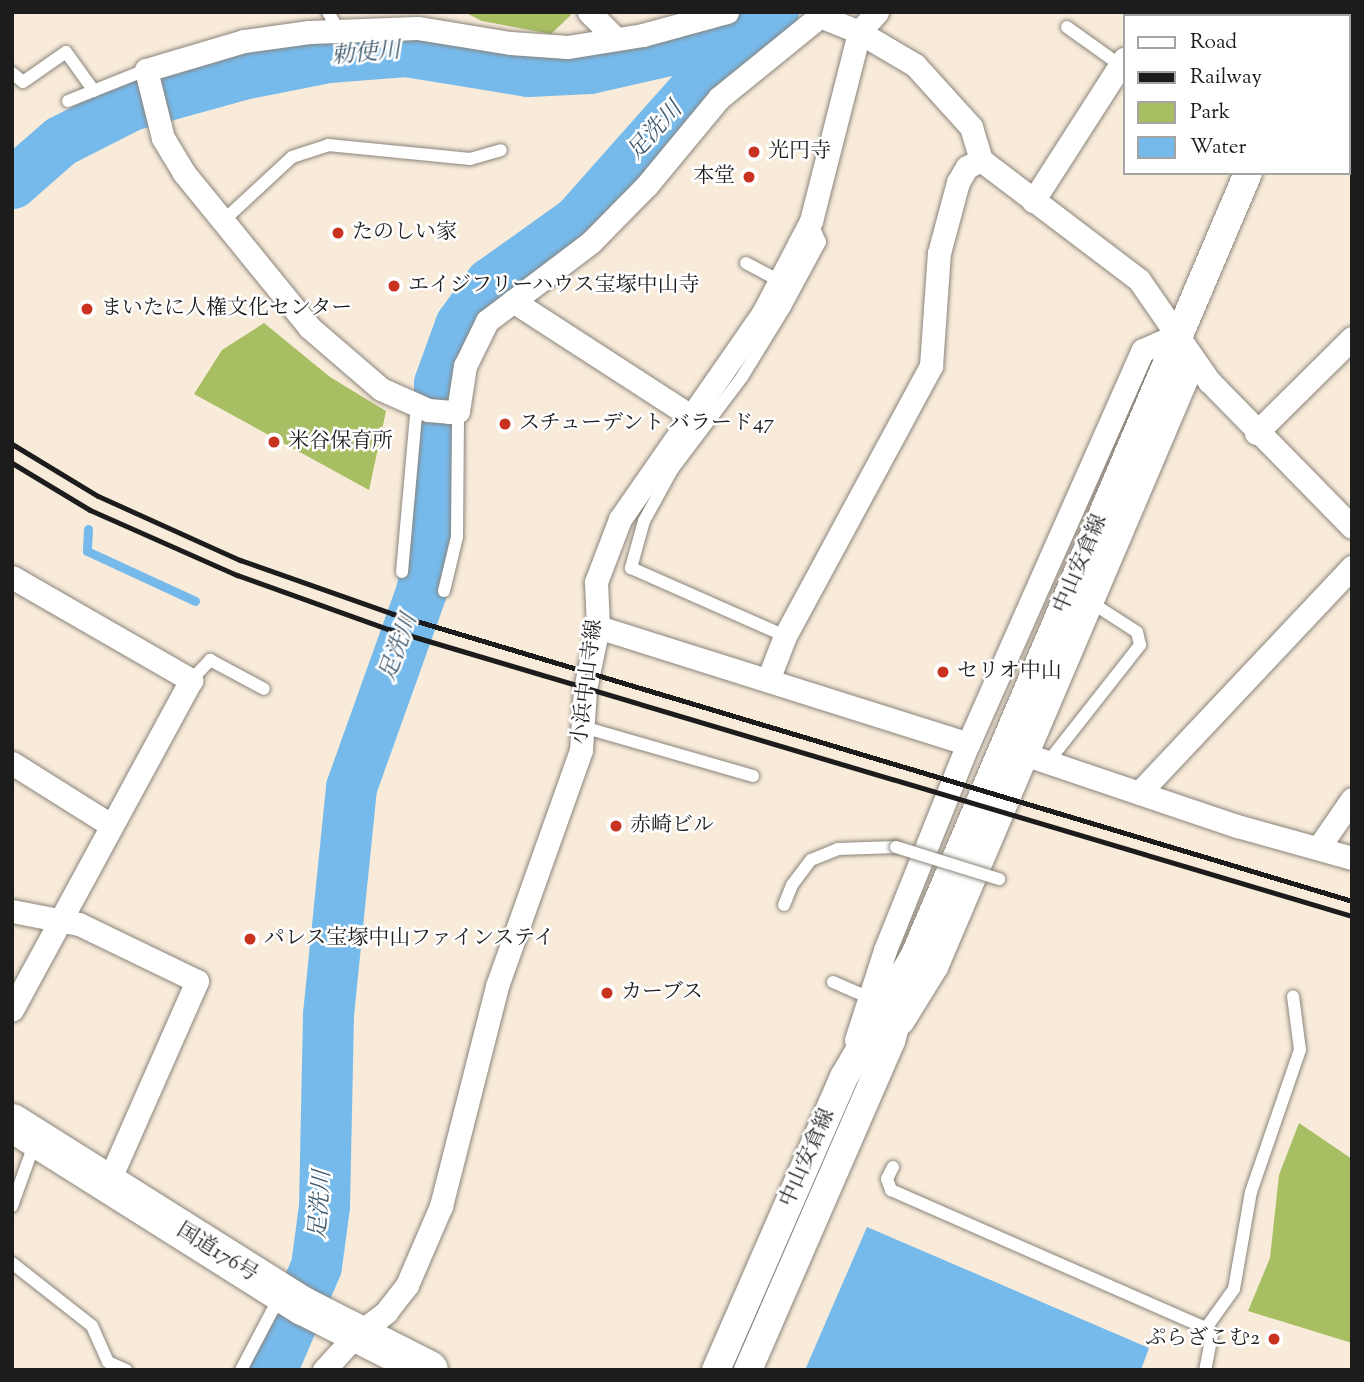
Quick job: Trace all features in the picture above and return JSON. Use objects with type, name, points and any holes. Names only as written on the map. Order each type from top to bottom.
[{"type":"highway","name":"国道176号","points":[[24,1130],[294,1301],[429,1370]]},
{"type":"street","points":[[589,12],[616,39]]},
{"type":"street","points":[[727,12],[616,39],[567,47],[510,43],[417,27],[333,21],[244,41],[147,75],[163,138],[184,173],[309,327],[381,389],[438,410],[465,366],[487,321],[591,242],[647,186],[719,98],[820,16],[859,32],[915,65],[971,127],[981,160],[1139,280],[1180,334],[1209,381],[1256,433],[1352,527]]},
{"type":"street","name":"小浜中山寺線","points":[[324,1370],[356,1335],[386,1312],[407,1285],[441,1206],[497,986],[582,750],[597,627],[596,582],[620,519],[665,464],[689,415],[762,315],[811,221],[859,32],[877,12]]},
{"type":"street","points":[[1033,201],[1122,62]]},
{"type":"street","points":[[768,680],[785,636],[930,366],[939,253],[958,182],[967,167],[981,160]]},
{"type":"street","name":"中山安倉線","points":[[716,1370],[844,1077],[915,955],[1247,175]]},
{"type":"street","points":[[513,301],[689,415]]},
{"type":"street","points":[[891,1041],[936,967],[1038,759],[1092,603],[1186,377],[1180,334]]},
{"type":"street","points":[[844,1077],[870,998],[968,744],[1143,350],[1180,334]]},
{"type":"street","points":[[1256,433],[1352,338]]},
{"type":"street","points":[[1139,793],[1352,567]]},
{"type":"street","points":[[12,577],[191,680],[12,1009]]},
{"type":"street","points":[[597,627],[968,744]]},
{"type":"street","points":[[1038,759],[1237,826],[1352,858]]},
{"type":"street","points":[[12,763],[111,825]]},
{"type":"street","points":[[1319,847],[1352,799]]},
{"type":"street","points":[[12,911],[79,924],[197,981],[107,1185]]},
{"type":"street","name":"中山安倉線","points":[[748,1370],[891,1041],[915,955]]},
{"type":"lane","points":[[1067,27],[1122,62]]},
{"type":"lane","points":[[12,73],[23,82],[66,52],[94,91]]},
{"type":"lane","points":[[68,101],[147,75]]},
{"type":"lane","points":[[223,221],[292,157],[328,145],[470,159],[501,150]]},
{"type":"lane","points":[[785,636],[631,568],[643,521],[665,464],[742,377],[785,307],[820,242],[811,221]]},
{"type":"lane","points":[[746,263],[780,281]]},
{"type":"lane","points":[[402,572],[438,410]]},
{"type":"lane","points":[[438,410],[457,537],[444,591]]},
{"type":"lane","points":[[1038,759],[1139,645],[1137,632],[1092,603]]},
{"type":"lane","points":[[191,680],[210,660],[264,689]]},
{"type":"lane","points":[[583,727],[753,776]]},
{"type":"lane","points":[[784,905],[792,885],[811,860],[838,849],[896,847],[999,879]]},
{"type":"lane","points":[[833,982],[870,998]]},
{"type":"lane","points":[[1206,1328],[1234,1289],[1251,1192],[1300,1051],[1293,996]]},
{"type":"lane","points":[[12,1206],[24,1130]]},
{"type":"lane","points":[[893,1167],[887,1179],[891,1190],[1206,1328],[1212,1335],[1205,1370]]},
{"type":"lane","points":[[12,1263],[92,1326],[108,1362],[126,1370]]},
{"type":"lane","points":[[242,1370],[294,1301]]},
{"type":"green space","points":[[464,12],[568,12],[571,15],[551,34],[482,21]]},
{"type":"green space","points":[[264,323],[330,377],[386,411],[369,490],[194,394],[222,350]]},
{"type":"green space","points":[[1299,1123],[1352,1159],[1352,1343],[1248,1311],[1270,1258],[1279,1175]]},
{"type":"water","points":[[867,1227],[1149,1348],[1141,1370],[805,1370]]},
{"type":"waterway","name":"足洗川","points":[[271,1370],[316,1266],[324,1206],[328,1014],[351,787],[421,591],[437,512],[439,383],[460,325],[490,283],[577,221],[744,33],[773,12]]},
{"type":"waterway","name":"勅使川","points":[[12,183],[60,141],[131,105],[242,74],[328,57],[406,51],[528,71],[590,68],[744,33]]},
{"type":"waterway","points":[[88,529],[87,551],[195,601]]},
{"type":"railway","points":[[12,444],[98,496],[240,560],[393,614],[1352,901]]},
{"type":"railway","points":[[12,463],[90,510],[237,575],[388,629],[1352,916]]},
{"type":"place","name":"光円寺","points":[[754,152]]},
{"type":"place","name":"本堂","points":[[749,177]]},
{"type":"place","name":"たのしい家","points":[[338,233]]},
{"type":"place","name":"エイジフリーハウス宝塚中山寺","points":[[394,286]]},
{"type":"place","name":"まいたに人権文化センター","points":[[87,309]]},
{"type":"place","name":"スチューデント バラード47","points":[[505,424]]},
{"type":"place","name":"米谷保育所","points":[[274,442]]},
{"type":"place","name":"セリオ中山","points":[[943,672]]},
{"type":"place","name":"赤崎ビル","points":[[616,826]]},
{"type":"place","name":"パレス宝塚中山ファインステイ","points":[[250,939]]},
{"type":"place","name":"カーブス","points":[[607,993]]},
{"type":"place","name":"ぷらざこむ2","points":[[1274,1339]]}]
